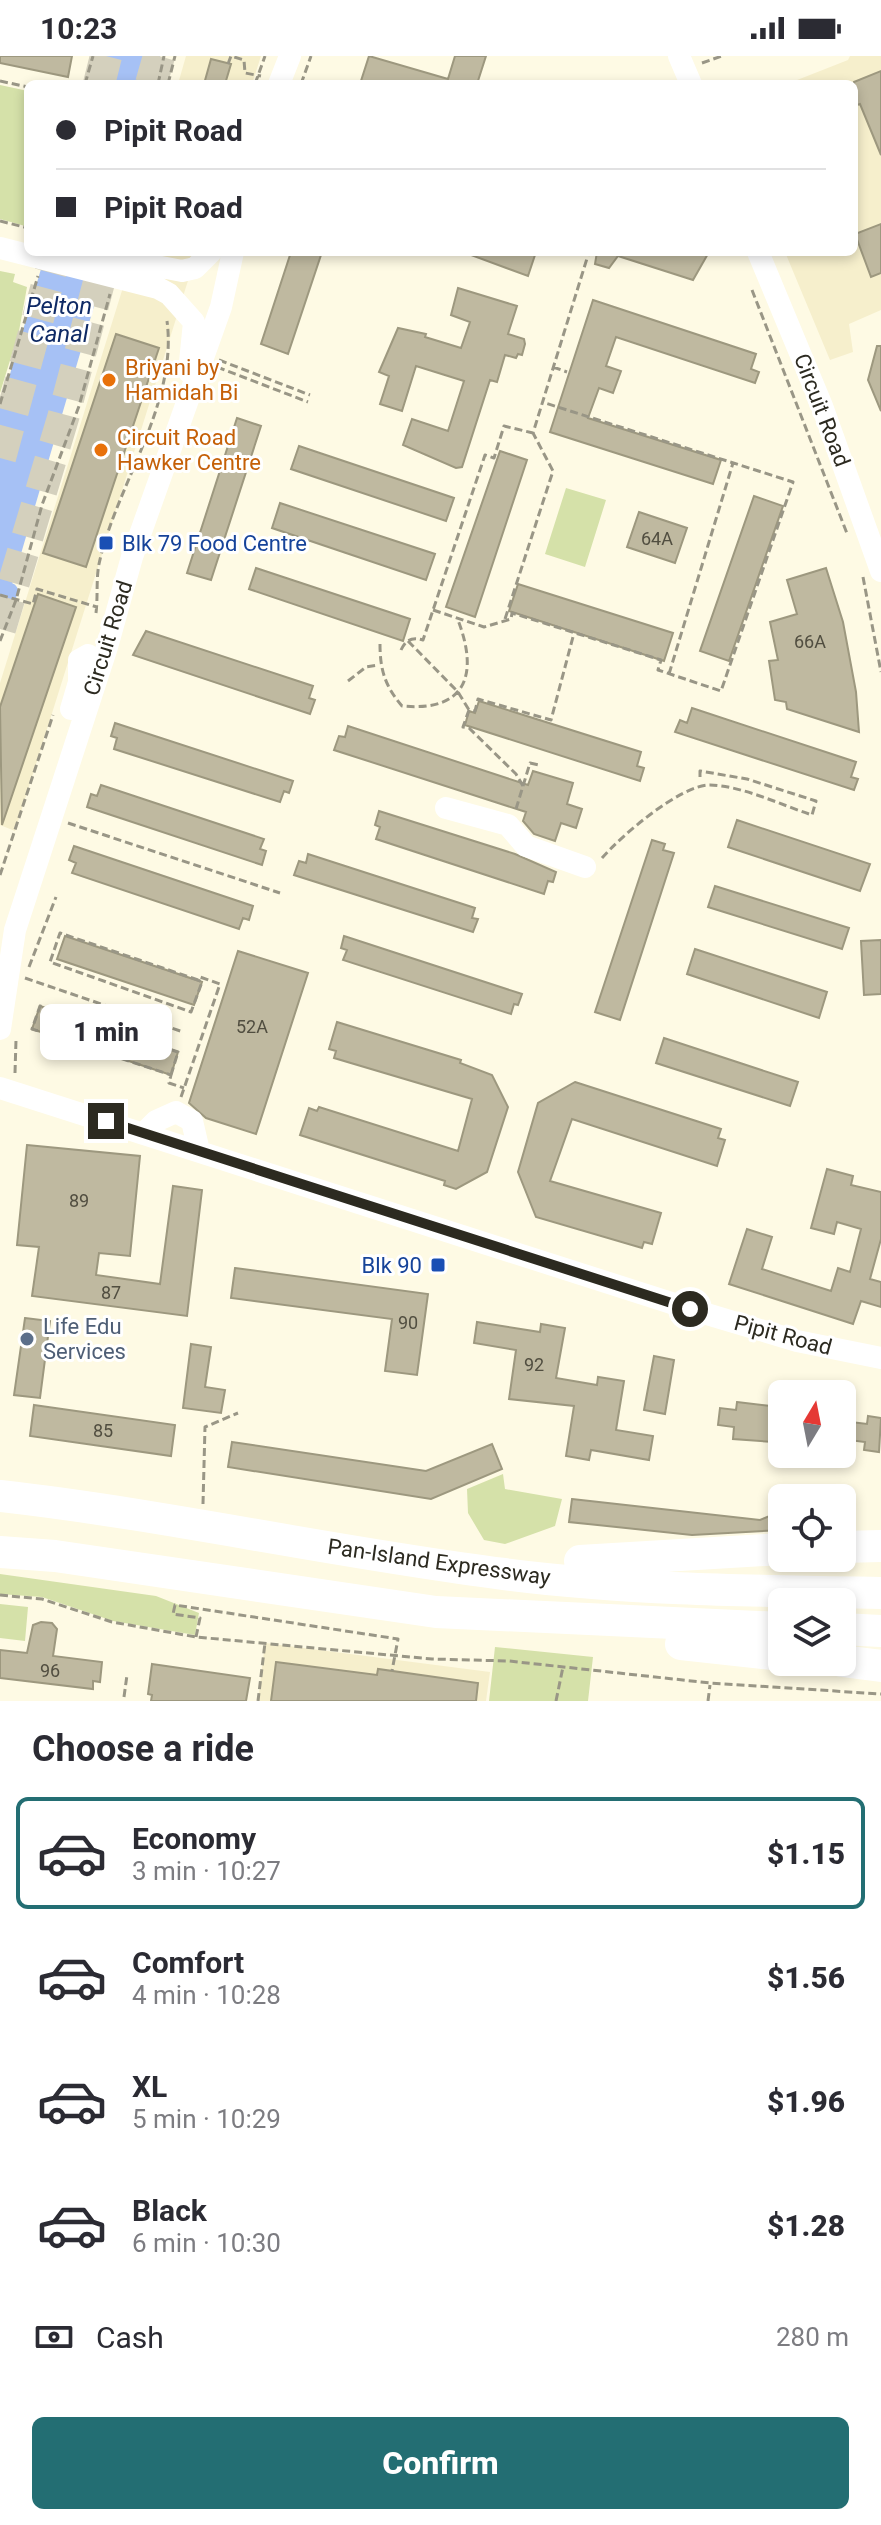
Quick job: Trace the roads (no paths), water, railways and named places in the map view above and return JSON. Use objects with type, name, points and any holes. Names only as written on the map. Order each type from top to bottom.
[{"type":"highway","name":"Pan-Island Expressway","points":[[0,1496],[135,1512],[232,1533],[507,1575],[771,1591],[881,1593]]},
{"type":"highway","points":[[856,1547],[881,1546]]},
{"type":"highway","points":[[507,1575],[558,1560],[611,1561],[768,1550]]},
{"type":"highway","name":"Pan-Island Expressway","points":[[0,1552],[55,1556],[436,1612],[768,1627]]},
{"type":"highway","points":[[436,1612],[552,1629],[768,1653]]},
{"type":"highway","points":[[856,1630],[881,1631]]},
{"type":"highway","points":[[856,1663],[881,1666]]},
{"type":"street","points":[[274,80],[290,56]]},
{"type":"street","points":[[679,56],[689,80]]},
{"type":"street","points":[[0,232],[24,238]]},
{"type":"street","points":[[0,248],[40,265],[108,273],[182,271],[195,268],[207,256]]},
{"type":"street","points":[[88,256],[108,273],[169,294],[194,322],[184,404]]},
{"type":"street","name":"Circuit Road","points":[[8,1028],[15,930],[100,669],[132,557],[221,307],[232,256]]},
{"type":"street","name":"Circuit Road","points":[[760,256],[822,406],[872,573]]},
{"type":"street","points":[[0,942],[79,682],[79,660],[88,655],[100,669]]},
{"type":"street","points":[[446,808],[490,818],[511,827],[517,840],[526,846],[585,867]]},
{"type":"street","name":"Pipit Road","points":[[0,1088],[690,1309],[797,1341],[881,1358]]},
{"type":"street","points":[[144,1133],[156,1121],[176,1112],[192,1121],[199,1151]]},
{"type":"water","points":[[95,56],[160,56],[154,80],[89,80]]},
{"type":"water","name":"Pelton Canal","points":[[45,256],[109,256],[10,591],[0,588],[0,408]]},
{"type":"waterway","name":"Pelton Canal","points":[[0,588],[10,591],[0,620]]},
{"type":"tunnel","points":[[100,80],[106,56]]},
{"type":"tunnel","points":[[152,80],[159,56]]},
{"type":"tunnel","points":[[0,458],[55,256]]},
{"type":"tunnel","points":[[0,629],[63,418],[106,256]]},
{"type":"place","name":"Briyani by Hamidah Bi","points":[[109,380]]},
{"type":"place","name":"Circuit Road Hawker Centre","points":[[101,450]]},
{"type":"place","name":"Blk 79 Food Centre","points":[[106,543]]},
{"type":"place","name":"Blk 90","points":[[438,1265]]},
{"type":"place","name":"Life Edu Services","points":[[27,1339]]}]
